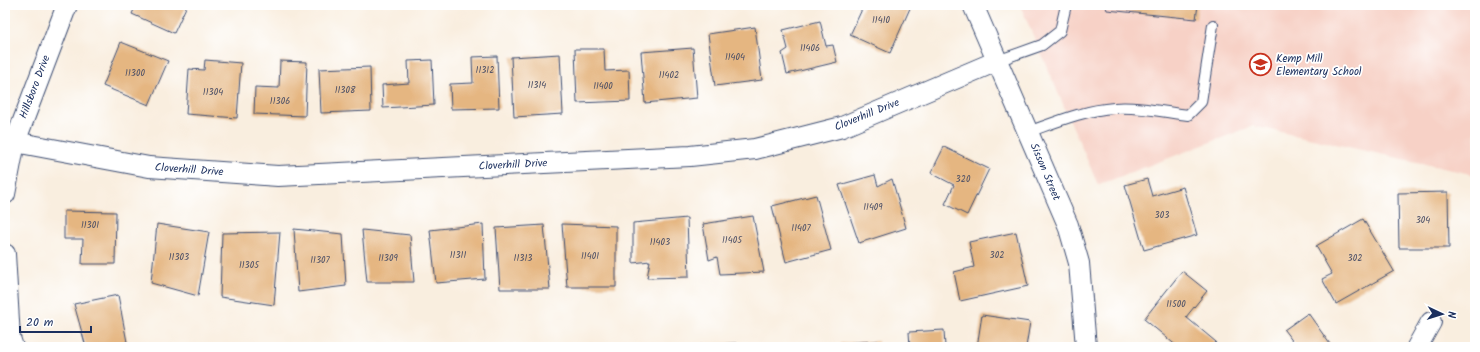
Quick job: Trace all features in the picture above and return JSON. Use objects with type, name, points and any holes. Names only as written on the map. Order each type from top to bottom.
[{"type":"street","name":"Hillsboro Drive","points":[[5,194],[14,142],[67,5]]},
{"type":"street","name":"Sisson Street","points":[[973,5],[1068,225],[1079,263],[1086,347]]},
{"type":"street","name":"Cloverhill Drive","points":[[14,142],[149,167],[278,176],[690,156],[755,149],[842,127],[997,61]]},
{"type":"street","points":[[5,254],[10,338],[13,347]]},
{"type":"street","points":[[1417,347],[1431,322]]},
{"type":"lane","points":[[997,61],[1042,45],[1060,31],[1066,5]]},
{"type":"lane","points":[[1028,132],[1079,114],[1115,108],[1144,109],[1188,115],[1201,102],[1213,25]]},
{"type":"shaded area","name":"Kemp Mill Elementary School","points":[[1020,5],[1475,5],[1475,175],[1253,126],[1098,185]]},
{"type":"building","points":[[136,5],[187,5],[174,33],[132,14]]},
{"type":"building","points":[[864,5],[911,6],[890,53],[850,35]]},
{"type":"building","points":[[1105,5],[1198,5],[1196,19],[1107,10]]},
{"type":"building","points":[[820,21],[826,46],[833,45],[837,62],[787,74],[782,53],[788,49],[783,30]]},
{"type":"building","points":[[755,27],[762,80],[715,86],[708,34]]},
{"type":"building","points":[[121,42],[168,61],[149,105],[103,86]]},
{"type":"building","points":[[693,48],[697,98],[645,103],[641,52]]},
{"type":"building","points":[[575,49],[604,49],[605,71],[629,70],[630,101],[577,103]]},
{"type":"building","points":[[560,54],[563,114],[514,117],[511,57]]},
{"type":"building","points":[[497,56],[499,108],[451,109],[450,84],[473,83],[472,57]]},
{"type":"building","points":[[205,60],[241,63],[237,118],[186,114],[189,69],[204,70]]},
{"type":"building","points":[[432,60],[434,105],[383,108],[382,85],[409,83],[408,61]]},
{"type":"building","points":[[280,61],[307,62],[305,116],[254,114],[255,87],[279,88]]},
{"type":"building","points":[[370,67],[371,111],[321,113],[319,69]]},
{"type":"building","points":[[944,147],[989,169],[967,215],[945,204],[954,185],[931,173]]},
{"type":"building","points":[[875,175],[878,186],[892,179],[906,228],[859,243],[839,185]]},
{"type":"building","points":[[1147,179],[1152,196],[1183,187],[1197,235],[1144,250],[1125,185]]},
{"type":"building","points":[[1448,192],[1449,248],[1399,248],[1398,193]]},
{"type":"building","points":[[816,195],[831,250],[786,262],[772,206]]},
{"type":"building","points":[[64,211],[116,212],[115,264],[82,264],[83,239],[64,239]]},
{"type":"building","points":[[753,216],[764,272],[720,274],[717,257],[709,260],[703,224]]},
{"type":"building","points":[[687,218],[689,277],[647,278],[650,261],[633,263],[633,223]]},
{"type":"building","points":[[1363,219],[1394,271],[1336,304],[1322,279],[1332,274],[1316,246]]},
{"type":"building","points":[[157,224],[209,232],[198,296],[151,283]]},
{"type":"building","points":[[483,224],[485,279],[436,283],[430,230]]},
{"type":"building","points":[[562,224],[616,226],[616,287],[567,287]]},
{"type":"building","points":[[544,225],[550,289],[500,289],[496,228]]},
{"type":"building","points":[[294,229],[343,234],[346,286],[298,292]]},
{"type":"building","points":[[362,230],[410,235],[414,282],[367,282]]},
{"type":"building","points":[[280,232],[274,305],[220,297],[222,233]]},
{"type":"building","points":[[1016,232],[1028,286],[960,301],[954,272],[974,267],[969,242]]},
{"type":"building","points":[[1182,271],[1207,291],[1186,317],[1216,342],[1212,347],[1178,347],[1144,319]]},
{"type":"building","points":[[118,295],[127,342],[103,347],[86,347],[74,304]]},
{"type":"building","points":[[1308,313],[1332,347],[1297,347],[1284,330]]},
{"type":"building","points":[[982,315],[1030,322],[1026,347],[977,347]]},
{"type":"building","points":[[944,330],[945,347],[910,347],[909,332]]},
{"type":"building","points":[[878,341],[878,347],[841,347],[841,343]]},
{"type":"building","points":[[737,343],[737,347],[687,347],[687,345]]},
{"type":"place","name":"Kemp Mill Elementary School","points":[[1261,65]]}]
